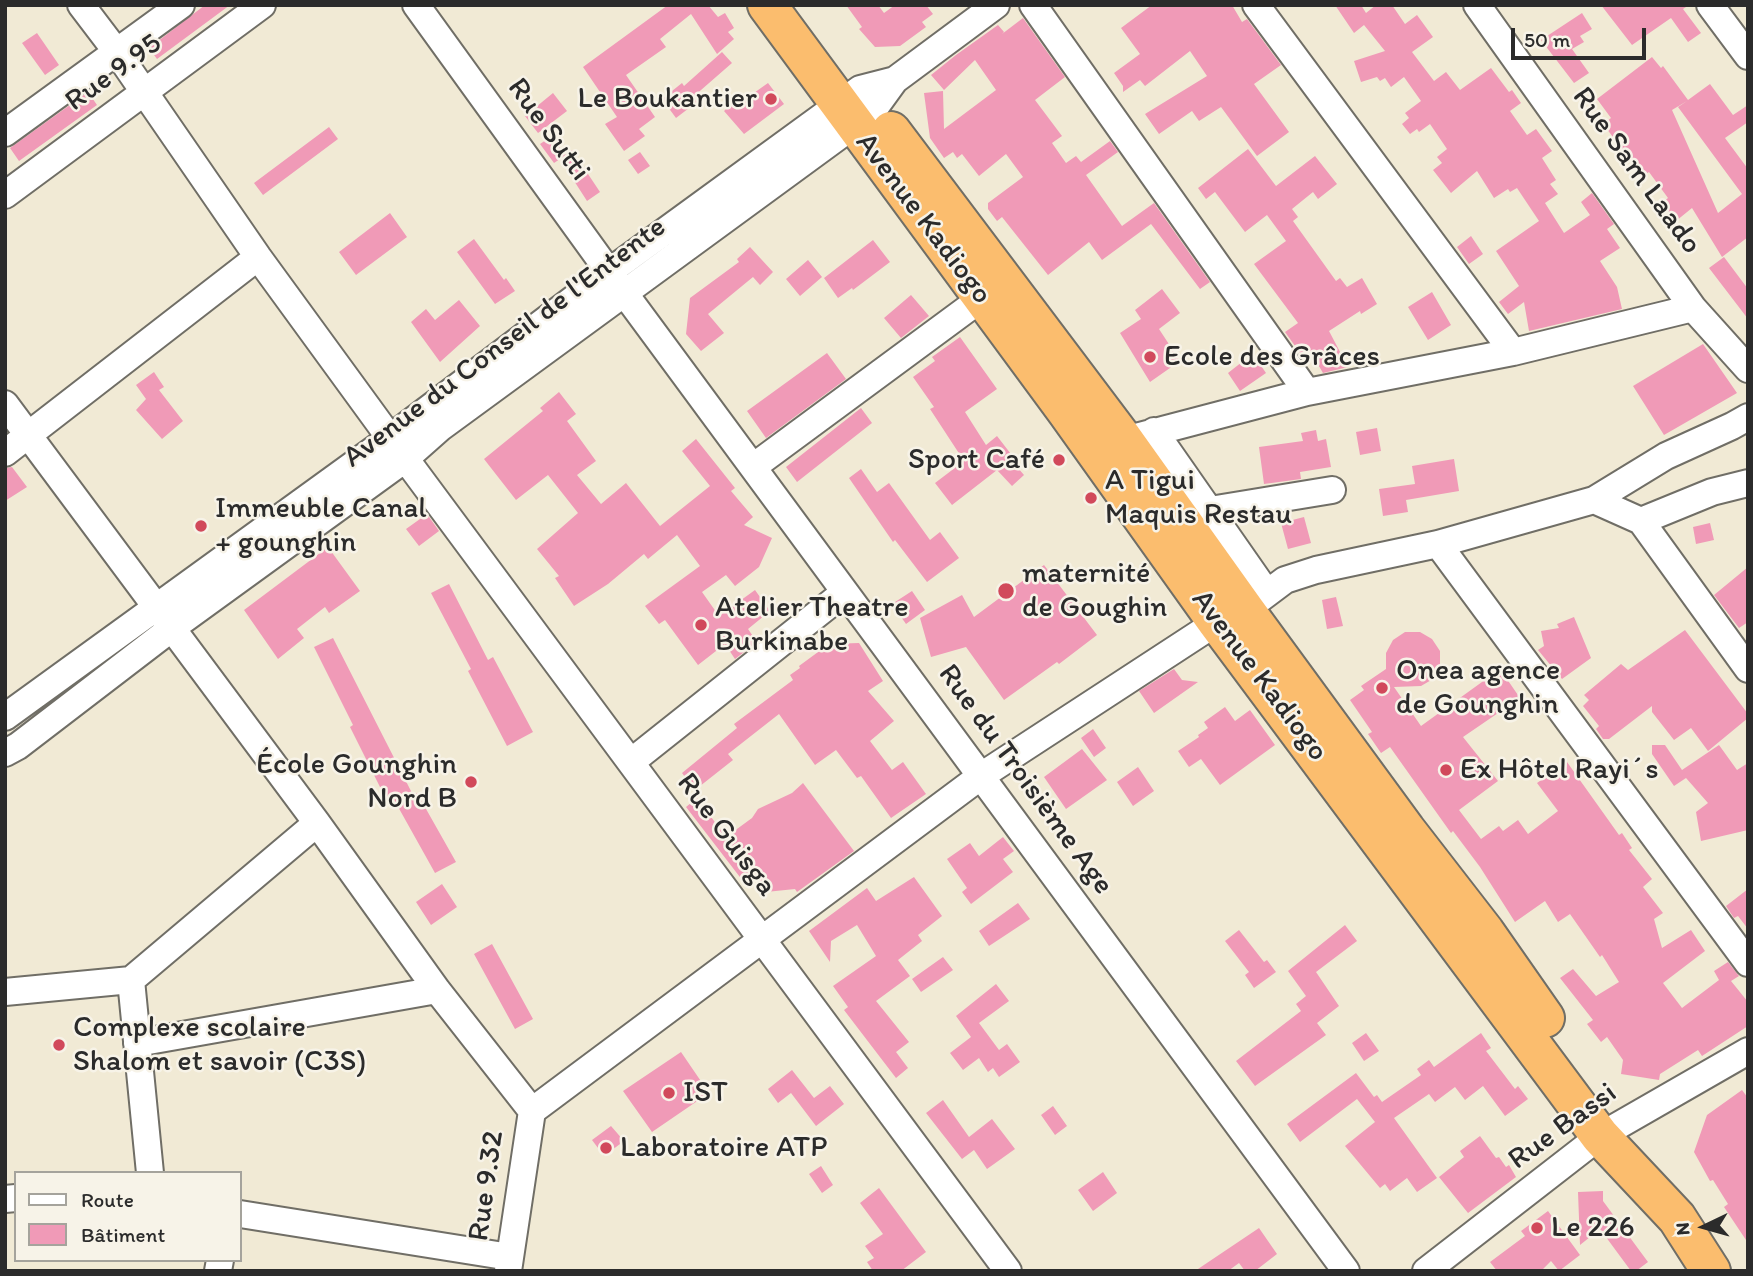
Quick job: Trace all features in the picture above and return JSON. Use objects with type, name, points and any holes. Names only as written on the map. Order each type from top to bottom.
[{"type":"highway","name":"Avenue Kadiogo","points":[[767,5],[864,102],[1124,440],[1610,1130],[1677,1218],[1711,1271]]},
{"type":"highway","name":"Avenue Kadiogo","points":[[799,5],[864,102],[982,298],[1124,440]]},
{"type":"highway","name":"Avenue Kadiogo","points":[[1610,1130],[1730,1271]]},
{"type":"street","name":"Rue Guisga","points":[[81,5],[116,51],[258,257],[1008,1271]]},
{"type":"street","name":"Rue 9.95","points":[[5,133],[181,5]]},
{"type":"street","name":"Rue 9.95","points":[[5,195],[262,5]]},
{"type":"street","name":"Rue Sutti","points":[[416,5],[625,294]]},
{"type":"street","points":[[864,102],[996,5]]},
{"type":"street","points":[[1033,5],[1307,393]]},
{"type":"street","points":[[1256,5],[1513,352]]},
{"type":"street","name":"Rue Sam Laado","points":[[1477,5],[1693,308],[1748,369]]},
{"type":"street","points":[[1710,5],[1748,56]]},
{"type":"street","name":"Avenue du Conseil de l'Entente","points":[[5,717],[165,618],[398,448],[610,272],[864,102]]},
{"type":"street","name":"Avenue du Conseil de l'Entente","points":[[398,448],[440,428],[625,294],[864,102]]},
{"type":"street","points":[[5,453],[258,257]]},
{"type":"street","name":"Rue du Troisième Age","points":[[625,294],[1346,1271]]},
{"type":"street","points":[[753,467],[982,298]]},
{"type":"street","points":[[1124,440],[1307,393],[1513,352],[1693,308]]},
{"type":"street","points":[[5,404],[317,823],[437,990],[532,1111],[981,776],[1285,580],[1316,570],[1438,544],[1594,500],[1666,456],[1748,417]]},
{"type":"street","points":[[1124,440],[1210,510],[1243,608]]},
{"type":"street","points":[[1641,521],[1712,492],[1748,483]]},
{"type":"street","points":[[1210,510],[1332,490]]},
{"type":"street","points":[[1594,500],[1641,521],[1748,669]]},
{"type":"street","points":[[1438,544],[1748,963]]},
{"type":"street","points":[[631,762],[845,592]]},
{"type":"street","name":"Avenue du Conseil de l'Entente","points":[[5,753],[18,746],[165,618]]},
{"type":"street","points":[[5,992],[131,980],[317,823]]},
{"type":"street","points":[[131,980],[150,1171]]},
{"type":"street","points":[[137,1043],[437,990]]},
{"type":"street","name":"Rue Bassi","points":[[1426,1271],[1610,1130],[1748,1051]]},
{"type":"street","name":"Rue 9.32","points":[[509,1264],[532,1111]]},
{"type":"street","points":[[242,1214],[509,1264]]},
{"type":"building","points":[[205,5],[230,5],[157,59],[149,48]]},
{"type":"building","points":[[668,5],[708,5],[718,17],[725,13],[734,28],[728,32],[734,39],[717,54],[691,14],[660,39],[666,47],[626,75],[655,117],[639,129],[645,136],[624,151],[605,124],[617,117],[583,67]]},
{"type":"building","points":[[846,5],[878,5],[884,13],[895,5],[926,5],[933,14],[922,22],[926,27],[900,46],[875,47],[859,29],[862,27]]},
{"type":"building","points":[[1152,5],[1232,5],[1242,22],[1247,19],[1281,65],[1254,84],[1289,132],[1257,156],[1221,107],[1199,121],[1192,111],[1159,134],[1145,114],[1207,76],[1190,51],[1145,86],[1140,80],[1123,92],[1123,86],[1114,73],[1140,54],[1121,28]]},
{"type":"building","points":[[1335,5],[1361,5],[1366,13],[1376,5],[1392,5],[1405,24],[1417,15],[1433,37],[1412,52],[1434,81],[1446,72],[1460,90],[1491,68],[1509,92],[1512,90],[1521,103],[1510,111],[1527,135],[1536,129],[1552,151],[1542,158],[1556,180],[1550,184],[1558,194],[1545,203],[1564,233],[1590,215],[1581,202],[1592,193],[1614,224],[1607,229],[1620,248],[1600,261],[1617,287],[1622,309],[1529,331],[1524,302],[1508,314],[1499,302],[1519,286],[1496,251],[1539,221],[1517,188],[1510,192],[1508,189],[1494,198],[1477,171],[1451,193],[1433,170],[1442,163],[1437,157],[1447,149],[1430,124],[1419,132],[1417,129],[1410,134],[1402,124],[1409,118],[1405,113],[1421,101],[1404,77],[1391,87],[1385,78],[1380,81],[1377,77],[1361,82],[1354,61],[1385,51],[1364,25],[1354,33]]},
{"type":"building","points":[[1601,5],[1689,5],[1683,9],[1701,33],[1688,42],[1671,18],[1632,45]]},
{"type":"building","points":[[1582,13],[1592,29],[1580,36],[1584,42],[1572,49],[1589,73],[1574,83],[1541,40]]},
{"type":"building","points":[[1023,18],[1065,77],[1035,100],[1062,136],[1052,143],[1066,163],[1076,156],[1081,162],[1110,141],[1118,152],[1086,175],[1122,226],[1154,203],[1210,282],[1200,289],[1151,224],[1102,260],[1089,242],[1048,275],[1002,217],[997,221],[988,209],[988,203],[1023,177],[1006,154],[979,176],[962,154],[957,158],[953,152],[944,158],[930,138],[924,93],[943,91],[944,129],[996,90],[975,60],[944,90],[931,75],[998,25],[1004,32],[1002,34]]},
{"type":"building","points":[[37,33],[59,65],[45,75],[22,43]]},
{"type":"building","points":[[722,52],[732,63],[693,97],[697,102],[676,118],[662,99],[682,83],[684,86]]},
{"type":"building","points":[[1652,57],[1661,68],[1663,66],[1688,100],[1710,84],[1733,115],[1748,105],[1748,122],[1725,138],[1748,169],[1748,237],[1722,257],[1692,208],[1676,221],[1662,203],[1668,198],[1649,172],[1643,176],[1603,124],[1611,118],[1597,99]],"holes":[[[1687,101],[1678,107],[1742,194],[1718,213],[1672,110]]]},
{"type":"building","points":[[768,83],[784,104],[744,134],[724,111],[740,96],[744,100]]},
{"type":"building","points":[[88,92],[97,105],[19,161],[10,148]]},
{"type":"building","points":[[553,93],[567,111],[538,133],[525,116]]},
{"type":"building","points":[[329,127],[338,139],[263,195],[254,183]]},
{"type":"building","points":[[552,136],[565,155],[572,150],[600,192],[587,201],[560,159],[554,163],[540,144]]},
{"type":"building","points":[[1248,149],[1276,186],[1315,156],[1337,184],[1318,199],[1313,192],[1292,209],[1298,217],[1293,221],[1336,281],[1340,278],[1347,287],[1362,278],[1377,304],[1361,314],[1360,311],[1329,331],[1348,367],[1323,373],[1310,351],[1303,357],[1285,332],[1298,323],[1254,264],[1286,241],[1267,215],[1245,232],[1215,192],[1206,199],[1198,188]]},
{"type":"building","points":[[640,152],[650,166],[638,174],[628,160]]},
{"type":"building","points":[[390,213],[407,237],[356,275],[339,252]]},
{"type":"building","points":[[1471,236],[1483,254],[1469,264],[1457,247]]},
{"type":"building","points":[[474,239],[515,291],[495,304],[457,252]]},
{"type":"building","points":[[873,240],[890,262],[838,298],[824,278]]},
{"type":"building","points":[[750,247],[773,272],[760,285],[753,277],[708,314],[724,333],[701,351],[686,334],[690,298],[739,262],[737,259]]},
{"type":"building","points":[[1724,257],[1748,289],[1748,319],[1709,268]]},
{"type":"building","points":[[808,260],[822,277],[800,296],[786,279]]},
{"type":"building","points":[[1162,289],[1180,313],[1159,329],[1180,361],[1150,382],[1120,333],[1141,319],[1135,310]]},
{"type":"building","points":[[1432,292],[1451,325],[1428,340],[1408,307]]},
{"type":"building","points":[[911,295],[929,316],[901,338],[884,318]]},
{"type":"building","points":[[459,300],[480,326],[440,362],[411,322],[426,309],[435,320]]},
{"type":"building","points":[[960,337],[997,389],[965,412],[986,445],[997,436],[1014,458],[1011,460],[1024,475],[1012,486],[997,470],[952,505],[935,483],[964,461],[930,409],[934,407],[913,377],[935,361],[932,357]]},
{"type":"building","points":[[1703,344],[1737,393],[1664,435],[1633,386]]},
{"type":"building","points":[[827,353],[846,379],[766,438],[747,411]]},
{"type":"building","points":[[1255,357],[1266,373],[1240,391],[1228,373],[1242,362],[1243,365]]},
{"type":"building","points":[[154,372],[164,387],[159,390],[183,421],[162,439],[136,410],[146,399],[136,385]]},
{"type":"building","points":[[559,392],[576,414],[567,421],[596,461],[577,475],[601,504],[626,483],[660,526],[710,486],[682,451],[696,439],[735,488],[731,491],[753,517],[744,525],[772,538],[759,567],[735,586],[726,575],[702,592],[719,616],[755,590],[770,611],[748,629],[757,642],[735,659],[725,644],[698,665],[665,620],[659,624],[645,606],[700,566],[677,535],[648,559],[644,554],[608,584],[574,606],[555,578],[559,576],[537,549],[578,513],[548,475],[516,500],[484,459],[543,411],[540,408]]},
{"type":"building","points":[[861,408],[872,423],[797,482],[786,467]]},
{"type":"building","points":[[1377,428],[1381,451],[1360,455],[1356,432]]},
{"type":"building","points":[[1316,430],[1318,441],[1326,439],[1331,467],[1300,472],[1301,479],[1264,484],[1259,447],[1303,441],[1301,433]]},
{"type":"building","points":[[1454,459],[1459,491],[1406,500],[1408,512],[1383,516],[1379,489],[1415,484],[1412,466]]},
{"type":"building","points":[[12,467],[27,487],[5,501],[5,468]]},
{"type":"building","points":[[861,469],[877,492],[889,483],[930,540],[940,532],[959,558],[927,582],[895,540],[893,542],[849,478]]},
{"type":"building","points":[[427,514],[439,531],[419,546],[406,529]]},
{"type":"building","points":[[1304,517],[1311,543],[1288,549],[1281,523]]},
{"type":"building","points":[[1710,523],[1714,540],[1696,544],[1693,527]]},
{"type":"building","points":[[328,547],[360,591],[329,613],[325,607],[297,629],[304,638],[278,659],[244,610]]},
{"type":"building","points":[[1044,565],[1097,635],[1004,700],[966,647],[931,657],[920,618],[962,595],[974,617]]},
{"type":"building","points":[[1748,567],[1748,622],[1739,628],[1714,595]]},
{"type":"building","points":[[449,584],[488,660],[493,657],[533,732],[507,746],[431,593]]},
{"type":"building","points":[[912,591],[925,610],[906,624],[892,604]]},
{"type":"building","points":[[1336,597],[1343,626],[1327,629],[1322,600]]},
{"type":"building","points":[[1574,617],[1591,658],[1562,679],[1538,650],[1544,646],[1541,631],[1559,628],[1557,624]]},
{"type":"building","points":[[1685,630],[1748,714],[1748,718],[1708,751],[1691,728],[1674,740],[1652,712],[1652,706],[1609,739],[1603,739],[1596,729],[1599,726],[1583,706],[1589,700],[1584,695],[1621,664],[1628,670]]},
{"type":"building","points":[[1405,632],[1420,632],[1432,639],[1440,651],[1440,666],[1433,679],[1421,686],[1394,687],[1421,726],[1500,669],[1520,698],[1463,737],[1498,781],[1459,810],[1481,839],[1499,826],[1503,831],[1518,820],[1528,834],[1558,811],[1537,783],[1567,762],[1619,835],[1622,833],[1632,848],[1629,850],[1652,879],[1643,887],[1663,913],[1654,919],[1662,948],[1691,930],[1705,951],[1663,983],[1682,1008],[1719,980],[1714,971],[1728,962],[1739,976],[1731,981],[1748,1002],[1748,1026],[1702,1056],[1698,1050],[1660,1074],[1659,1080],[1621,1074],[1623,1060],[1607,1037],[1601,1042],[1587,1024],[1593,1020],[1560,978],[1573,969],[1596,996],[1619,982],[1602,955],[1600,957],[1570,914],[1558,922],[1545,901],[1515,922],[1480,867],[1453,831],[1451,833],[1390,747],[1381,753],[1368,734],[1372,732],[1350,700],[1364,690],[1361,686],[1386,669],[1386,653],[1393,640]]},
{"type":"building","points":[[333,638],[413,795],[417,793],[456,862],[435,873],[392,796],[386,799],[314,647]]},
{"type":"building","points":[[859,643],[883,681],[868,691],[894,721],[870,741],[892,770],[903,762],[926,794],[891,818],[861,776],[857,778],[836,750],[815,765],[779,714],[728,754],[733,760],[695,790],[682,773],[737,728],[734,724],[793,680],[790,675],[800,668],[799,666],[829,644]]},
{"type":"building","points":[[1174,669],[1182,680],[1198,682],[1154,713],[1139,691]]},
{"type":"building","points":[[1225,707],[1235,721],[1250,710],[1275,745],[1220,785],[1201,759],[1189,767],[1178,751],[1199,737],[1198,735],[1208,728],[1204,722]]},
{"type":"building","points":[[1093,729],[1106,748],[1094,757],[1081,738]]},
{"type":"building","points":[[1652,745],[1665,745],[1682,770],[1719,745],[1737,770],[1748,763],[1748,830],[1701,841],[1696,812],[1708,803],[1686,778],[1674,786],[1652,754]]},
{"type":"building","points":[[1082,749],[1107,780],[1066,809],[1044,777]]},
{"type":"building","points":[[1138,767],[1154,791],[1133,806],[1117,782]]},
{"type":"building","points":[[803,783],[854,851],[797,892],[795,889],[766,892],[755,879],[746,885],[686,807],[697,798],[726,837],[752,818],[758,809],[792,793]]},
{"type":"building","points":[[1003,837],[1014,851],[1003,859],[1013,872],[971,904],[962,892],[967,888],[947,859],[970,843],[979,856]]},
{"type":"building","points":[[914,877],[942,916],[918,935],[922,941],[898,960],[910,976],[876,1001],[909,1042],[896,1052],[908,1068],[896,1078],[844,1010],[848,1007],[833,986],[876,956],[857,925],[831,941],[830,962],[809,931],[867,888],[876,901]]},
{"type":"building","points":[[442,884],[457,907],[431,925],[416,902]]},
{"type":"building","points":[[1748,889],[1748,929],[1738,916],[1734,918],[1726,906]]},
{"type":"building","points":[[1018,903],[1030,919],[989,946],[979,931]]},
{"type":"building","points":[[1345,925],[1357,941],[1316,972],[1339,1006],[1317,1023],[1326,1035],[1255,1086],[1236,1061],[1301,1011],[1296,1004],[1306,996],[1288,971]]},
{"type":"building","points":[[1239,930],[1264,962],[1267,960],[1276,972],[1254,988],[1245,975],[1249,972],[1225,941]]},
{"type":"building","points":[[492,944],[533,1019],[515,1029],[474,954]]},
{"type":"building","points":[[943,957],[953,970],[921,992],[912,979]]},
{"type":"building","points":[[996,984],[1009,1001],[979,1023],[999,1050],[1007,1044],[1020,1062],[999,1077],[993,1068],[988,1072],[979,1058],[963,1070],[950,1053],[971,1037],[956,1016]]},
{"type":"building","points":[[1366,1033],[1379,1051],[1364,1061],[1352,1043]]},
{"type":"building","points":[[1481,1033],[1491,1048],[1486,1051],[1515,1089],[1518,1086],[1528,1099],[1505,1116],[1483,1086],[1465,1100],[1455,1087],[1435,1102],[1429,1094],[1394,1118],[1437,1178],[1417,1192],[1407,1178],[1390,1191],[1385,1184],[1380,1188],[1345,1146],[1375,1122],[1357,1099],[1300,1142],[1287,1124],[1356,1073],[1374,1097],[1377,1095],[1382,1102],[1421,1075],[1417,1069],[1429,1060],[1434,1067]]},
{"type":"building","points":[[681,1052],[709,1093],[652,1132],[623,1091]]},
{"type":"building","points":[[792,1070],[814,1098],[830,1086],[844,1104],[816,1126],[791,1093],[778,1103],[768,1089]]},
{"type":"building","points":[[1742,1090],[1748,1098],[1748,1243],[1724,1207],[1728,1204],[1713,1180],[1710,1181],[1694,1152],[1707,1115]]},
{"type":"building","points":[[943,1100],[969,1137],[992,1119],[1015,1149],[987,1169],[974,1150],[962,1159],[926,1113]]},
{"type":"building","points":[[1053,1106],[1067,1126],[1055,1135],[1041,1115]]},
{"type":"building","name":"Laboratoire ATP","points":[[611,1126],[624,1141],[604,1156],[592,1140]]},
{"type":"building","points":[[1480,1136],[1496,1158],[1499,1157],[1506,1167],[1509,1165],[1516,1177],[1468,1213],[1439,1177],[1464,1157],[1460,1151]]},
{"type":"building","points":[[821,1166],[833,1185],[822,1193],[809,1174]]},
{"type":"building","points":[[1103,1172],[1117,1193],[1093,1211],[1078,1190]]},
{"type":"building","points":[[879,1188],[926,1252],[901,1271],[873,1271],[867,1262],[874,1258],[865,1246],[883,1234],[860,1203]]},
{"type":"building","points":[[1603,1191],[1603,1201],[1648,1262],[1636,1271],[1631,1271],[1600,1229],[1580,1245],[1578,1192]]},
{"type":"building","points":[[1548,1211],[1580,1255],[1559,1271],[1551,1261],[1541,1271],[1497,1271],[1490,1262],[1525,1236],[1521,1231]]},
{"type":"building","points":[[1259,1228],[1277,1254],[1255,1271],[1245,1271],[1239,1263],[1228,1271],[1195,1271]]},
{"type":"place","name":"Le Boukantier","points":[[771,99]]},
{"type":"place","name":"Ecole des Grâces","points":[[1150,357]]},
{"type":"place","name":"Sport Café","points":[[1059,460]]},
{"type":"place","name":"A Tigui Maquis Restau","points":[[1091,498]]},
{"type":"place","name":"Immeuble Canal + gounghin","points":[[201,526]]},
{"type":"place","name":"maternité de Goughin","points":[[1006,591]]},
{"type":"place","name":"Atelier Theatre Burkinabe","points":[[701,625]]},
{"type":"place","name":"Onea agence de Gounghin","points":[[1382,688]]},
{"type":"place","name":"Ex Hôtel Rayi´s","points":[[1446,770]]},
{"type":"place","name":"École Gounghin Nord B","points":[[471,782]]},
{"type":"place","name":"Complexe scolaire Shalom et savoir (C3S)","points":[[59,1045]]},
{"type":"place","name":"IST","points":[[669,1093]]},
{"type":"place","name":"Laboratoire ATP","points":[[606,1148]]},
{"type":"place","name":"Le 226","points":[[1537,1228]]}]
